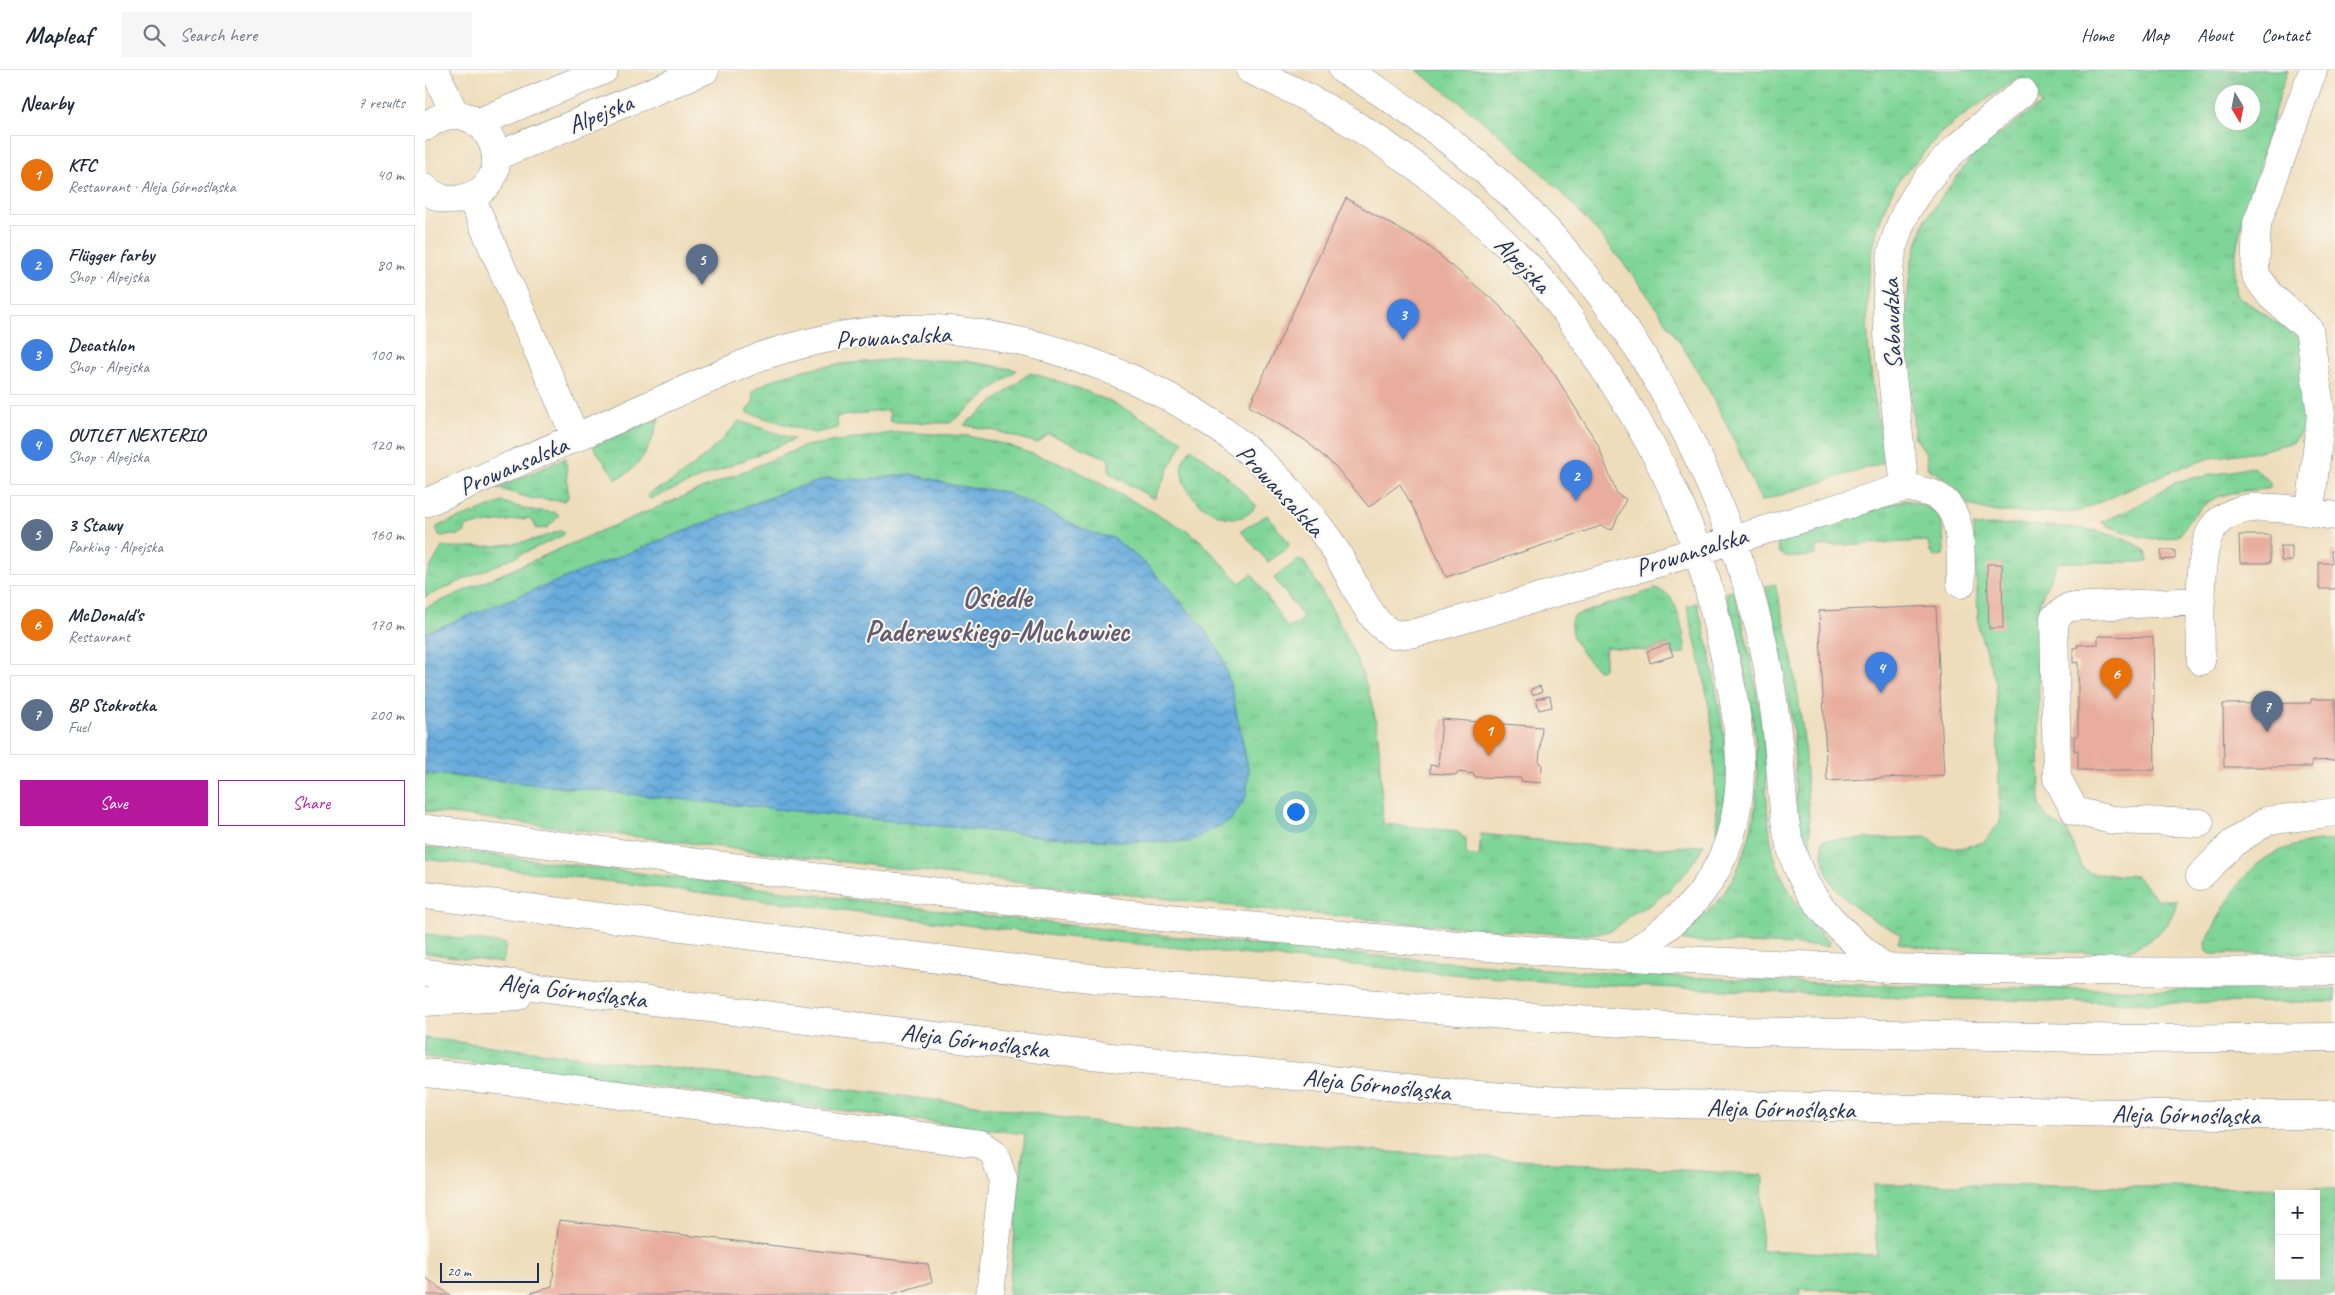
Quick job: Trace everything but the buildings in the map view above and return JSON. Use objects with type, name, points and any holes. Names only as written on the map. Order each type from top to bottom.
[{"type":"main road","points":[[425,188],[442,199],[457,200],[471,197],[490,181],[495,169],[494,143],[487,132],[466,119],[435,70]]},
{"type":"main road","name":"Alpejska","points":[[425,127],[438,119],[466,119],[604,70]]},
{"type":"main road","name":"Alpejska","points":[[496,156],[705,70]]},
{"type":"main road","name":"Alpejska","points":[[1250,70],[1330,108],[1373,134],[1439,183],[1511,250],[1555,297],[1634,412],[1683,512],[1697,550],[1732,683],[1740,736],[1741,770],[1736,815],[1724,855],[1715,873],[1699,895],[1629,957]]},
{"type":"main road","points":[[2201,661],[2201,601],[2204,548],[2214,526],[2227,515],[2251,508],[2323,514],[2321,414],[2309,329],[2271,296],[2255,274],[2257,223],[2313,70]]},
{"type":"main road","points":[[1330,108],[1346,71]]},
{"type":"main road","name":"Alpejska","points":[[1346,71],[1396,102],[1467,154],[1526,208],[1579,265],[1624,326],[1655,374],[1692,442],[1732,539],[1759,626],[1770,675],[1779,750],[1782,809],[1787,835],[1801,876],[1814,896],[1846,935],[1885,969]]},
{"type":"main road","name":"Sabaudzka","points":[[1905,487],[1885,305],[1889,268],[1898,230],[1914,198],[1938,166],[2023,92]]},
{"type":"main road","points":[[471,197],[576,438]]},
{"type":"main road","name":"Prowansalska","points":[[425,503],[762,356],[838,336],[902,330],[959,331],[1046,348],[1071,355],[1159,392],[1209,422],[1254,455],[1285,487],[1331,544],[1376,622],[1393,635],[1415,633],[1430,629],[1905,487]]},
{"type":"main road","points":[[1905,487],[1935,495],[1948,506],[1955,517],[1960,538],[1961,584]]},
{"type":"main road","points":[[2200,823],[2112,820],[2075,811],[2057,778],[2054,618],[2069,607],[2201,601]]},
{"type":"main road","points":[[2200,876],[2233,842],[2267,821],[2335,812]]},
{"type":"main road","points":[[425,829],[1082,909],[1390,939],[1629,957],[1885,969],[2153,973],[2335,971]]},
{"type":"main road","points":[[425,895],[1114,981],[1239,994],[1504,1015],[1745,1031],[2136,1039],[2335,1037]]},
{"type":"main road","name":"Aleja Górnośląska","points":[[425,973],[1073,1053],[1464,1094],[1574,1102],[2200,1115],[2335,1115]]},
{"type":"main road","points":[[425,1002],[589,992]]},
{"type":"main road","points":[[425,1073],[538,1084],[981,1144],[994,1153],[1003,1179],[990,1295]]},
{"type":"green space","points":[[1416,70],[2288,70],[2241,228],[2237,245],[2234,279],[2236,295],[2301,339],[2311,407],[2307,421],[2294,442],[2259,451],[2210,458],[2169,472],[2077,512],[1996,512],[1968,505],[1951,484],[1928,469],[1926,453],[1915,437],[1904,335],[1911,263],[1926,218],[1970,159],[1995,137],[2041,104],[2019,77],[1942,132],[1907,170],[1888,200],[1877,232],[1870,264],[1867,297],[1870,364],[1886,462],[1761,501],[1726,423],[1702,378],[1642,287],[1576,208],[1502,137],[1461,103]]},
{"type":"green space","points":[[900,359],[966,361],[1017,370],[950,423],[890,422],[889,410],[836,417],[838,428],[814,433],[746,412],[754,400],[752,391],[786,375],[823,366]]},
{"type":"green space","points":[[1030,373],[1072,386],[1109,401],[1183,441],[1154,499],[1109,473],[1109,459],[1049,434],[1037,443],[996,431],[964,425]]},
{"type":"green space","points":[[659,418],[649,446],[639,462],[625,475],[616,479],[593,446]]},
{"type":"green space","points":[[739,421],[795,439],[650,499],[647,496],[651,492],[670,483],[698,462]]},
{"type":"green space","points":[[898,432],[968,436],[1007,445],[1070,467],[1188,531],[1202,542],[1240,583],[1252,574],[1288,629],[1304,618],[1274,578],[1298,560],[1304,562],[1349,642],[1373,707],[1377,729],[1383,824],[1456,831],[1466,839],[1466,855],[1479,857],[1481,834],[1632,850],[1704,845],[1685,874],[1651,904],[1633,913],[1615,929],[1601,933],[1575,935],[1419,924],[1223,905],[952,875],[425,811],[425,773],[1039,836],[1116,841],[1249,773],[1232,691],[1221,654],[1205,630],[1148,566],[1113,538],[1092,533],[1005,492],[956,486],[911,474],[865,480],[827,479],[789,490],[425,633],[425,608],[598,532],[805,446]]},
{"type":"green space","points":[[1191,448],[1221,471],[1256,505],[1247,515],[1235,518],[1221,516],[1208,510],[1196,500],[1187,488],[1182,475],[1183,461]]},
{"type":"green space","points":[[566,458],[568,498],[564,501],[533,499],[497,488]]},
{"type":"green space","points":[[2253,467],[2269,481],[2271,487],[2268,489],[2227,494],[2207,503],[2197,511],[2180,535],[2167,539],[2142,537],[2101,522],[2129,510],[2178,481]]},
{"type":"green space","points":[[1904,500],[1926,506],[1936,514],[1942,526],[1943,555],[1934,557],[1930,553],[1928,541],[1816,546],[1816,555],[1796,557],[1782,555],[1779,552],[1777,542],[1781,540]]},
{"type":"green space","points":[[503,502],[525,509],[557,513],[559,516],[547,528],[537,529],[530,518],[466,526],[465,532],[459,535],[440,536],[436,529],[438,526]]},
{"type":"green space","points":[[1267,515],[1289,543],[1288,548],[1268,562],[1241,531]]},
{"type":"green space","points":[[2015,524],[2066,527],[2100,532],[2132,542],[2146,551],[2148,562],[2058,562],[2040,601],[2038,637],[2040,806],[2047,818],[2068,832],[2083,869],[2094,874],[2136,876],[2158,900],[2177,900],[2170,919],[2164,927],[2140,945],[2121,953],[1943,951],[1898,943],[1901,934],[1867,916],[1845,899],[1829,879],[1825,867],[1822,840],[1927,837],[1940,847],[1961,848],[1984,842],[2000,822],[1996,683],[1979,630],[1973,526]]},
{"type":"green space","points":[[562,530],[564,533],[562,536],[425,597],[425,577],[442,547],[472,547],[518,543]]},
{"type":"green space","points":[[1775,584],[1789,641],[1804,741],[1812,866],[1805,852],[1801,836],[1796,800],[1791,712],[1782,658],[1765,586]]},
{"type":"green space","points":[[1656,589],[1667,594],[1676,608],[1681,623],[1686,652],[1673,656],[1668,644],[1647,651],[1606,647],[1604,669],[1599,670],[1593,666],[1577,646],[1571,630],[1573,616]]},
{"type":"green space","points":[[1734,590],[1743,624],[1760,710],[1764,741],[1769,827],[1774,856],[1785,883],[1801,908],[1829,942],[1828,946],[1684,941],[1682,939],[1682,935],[1712,908],[1723,895],[1744,854],[1753,818],[1757,780],[1755,742],[1743,666],[1726,592]]},
{"type":"green space","points":[[1697,603],[1711,658],[1724,738],[1727,788],[1718,837],[1712,727],[1704,678],[1687,606]]},
{"type":"green space","points":[[2320,841],[2335,841],[2335,953],[2211,954],[2206,951],[2205,943],[2236,888],[2247,874],[2260,862],[2276,852],[2296,845]]},
{"type":"green space","points":[[425,847],[956,912],[1221,942],[1488,965],[1700,978],[1911,986],[2229,990],[2335,989],[2335,1002],[2147,1003],[1904,998],[1564,983],[1415,971],[1056,936],[425,859]]},
{"type":"green space","points":[[425,934],[506,944],[503,963],[425,953]]},
{"type":"green space","points":[[425,1038],[999,1108],[1118,1126],[1373,1151],[1763,1175],[1761,1250],[1877,1255],[1873,1184],[2335,1189],[2335,1295],[1877,1295],[1876,1291],[1801,1289],[1800,1295],[1008,1295],[1025,1134],[425,1057]]},
{"type":"water","points":[[911,474],[956,486],[1005,492],[1092,533],[1113,538],[1148,566],[1205,630],[1221,654],[1232,691],[1249,773],[1246,797],[1231,820],[1188,842],[1116,841],[1039,836],[425,773],[425,633],[789,490],[827,479],[865,480]]},
{"type":"place","name":"3 Stawy","points":[[702,285]]},
{"type":"place","name":"Decathlon","points":[[1403,340]]},
{"type":"place","name":"Flügger farby","points":[[1576,501]]},
{"type":"place","name":"OUTLET NEXTERIO","points":[[1881,693]]},
{"type":"place","name":"McDonald's","points":[[2116,699]]},
{"type":"place","name":"BP Stokrotka","points":[[2267,732]]},
{"type":"place","name":"KFC","points":[[1489,756]]},
{"type":"district","name":"Osiedle Paderewskiego-Muchowiec","points":[[997,614]]}]
